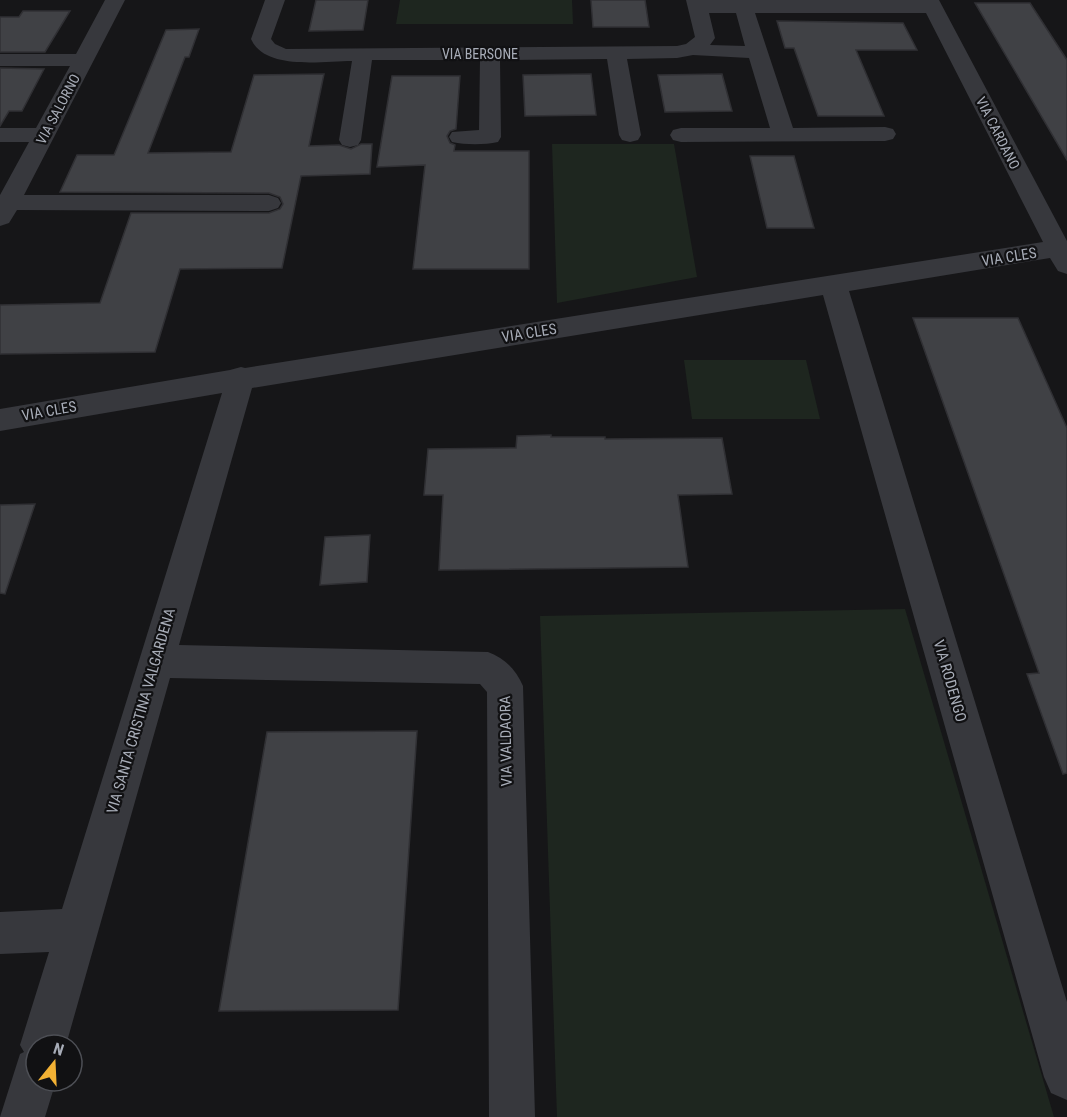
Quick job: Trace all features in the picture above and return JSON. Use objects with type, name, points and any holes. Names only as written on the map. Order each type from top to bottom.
[{"type":"street","name":"VIA SALORNO","points":[[4,210],[115,0]]},
{"type":"street","name":"VIA BERSONE","points":[[275,0],[261,39],[263,46],[269,51],[286,55],[677,52],[693,49],[757,52]]},
{"type":"street","points":[[693,49],[705,38],[697,4],[744,7],[931,3]]},
{"type":"street","name":"VIA CARDANO","points":[[931,3],[1063,257]]},
{"type":"street","points":[[744,7],[784,135]]},
{"type":"street","points":[[616,52],[630,135]]},
{"type":"street","points":[[350,140],[363,54]]},
{"type":"street","points":[[460,137],[490,137],[490,54]]},
{"type":"street","points":[[0,60],[84,60]]},
{"type":"street","points":[[681,135],[885,134]]},
{"type":"street","points":[[0,135],[44,135]]},
{"type":"street","points":[[4,210],[269,203]]},
{"type":"street","name":"VIA CLES","points":[[0,420],[241,377],[834,286],[1063,257]]},
{"type":"street","name":"VIA RODENGO","points":[[834,286],[1067,1077]]},
{"type":"street","name":"VIA SANTA CRISTINA VALGARDENA","points":[[47,1033],[241,377]]},
{"type":"street","name":"VIA VALDAORA","points":[[156,661],[488,668],[505,686],[512,1117]]},
{"type":"street","points":[[0,933],[77,930]]},
{"type":"street","points":[[22,1117],[29,1093]]},
{"type":"shaded area","points":[[400,0],[572,0],[573,24],[396,24]]},
{"type":"shaded area","points":[[552,144],[674,144],[697,277],[557,303]]},
{"type":"shaded area","points":[[684,360],[806,360],[820,419],[692,419]]},
{"type":"shaded area","points":[[905,609],[1054,1117],[557,1117],[540,616]]},
{"type":"building","points":[[316,0],[368,0],[363,30],[309,31]]},
{"type":"building","points":[[591,0],[645,0],[649,27],[593,27]]},
{"type":"building","points":[[975,3],[1030,3],[1067,60],[1067,160]]},
{"type":"building","points":[[23,11],[70,11],[45,52],[0,52],[0,17],[19,17]]},
{"type":"building","points":[[777,21],[903,23],[917,50],[856,50],[884,116],[818,116],[794,48],[785,48]]},
{"type":"building","points":[[199,29],[189,57],[185,57],[148,153],[231,152],[254,75],[324,74],[309,146],[339,145],[351,149],[361,144],[372,144],[370,174],[301,176],[282,268],[180,269],[155,352],[0,354],[0,305],[100,303],[131,213],[269,213],[280,209],[283,204],[280,197],[269,193],[60,192],[77,155],[114,155],[166,30]]},
{"type":"building","points":[[0,68],[44,69],[22,111],[9,111],[0,126]]},
{"type":"building","points":[[591,74],[596,115],[525,116],[523,75]]},
{"type":"building","points":[[722,74],[732,111],[665,112],[658,75]]},
{"type":"building","points":[[392,76],[460,76],[456,129],[450,131],[447,136],[450,143],[455,145],[454,151],[529,151],[529,269],[413,269],[425,165],[377,167]]},
{"type":"building","points":[[750,156],[794,156],[814,228],[767,228]]},
{"type":"building","points":[[913,318],[1018,318],[1067,428],[1067,773],[1063,774],[1027,674],[1039,673]]},
{"type":"building","points":[[551,435],[551,437],[605,437],[605,439],[722,438],[732,494],[678,495],[688,567],[439,570],[443,495],[424,495],[428,449],[516,448],[517,436]]},
{"type":"building","points":[[35,504],[5,594],[0,593],[0,505]]},
{"type":"building","points":[[370,535],[367,582],[320,585],[325,537]]},
{"type":"building","points":[[417,731],[398,1010],[219,1011],[267,732]]}]
